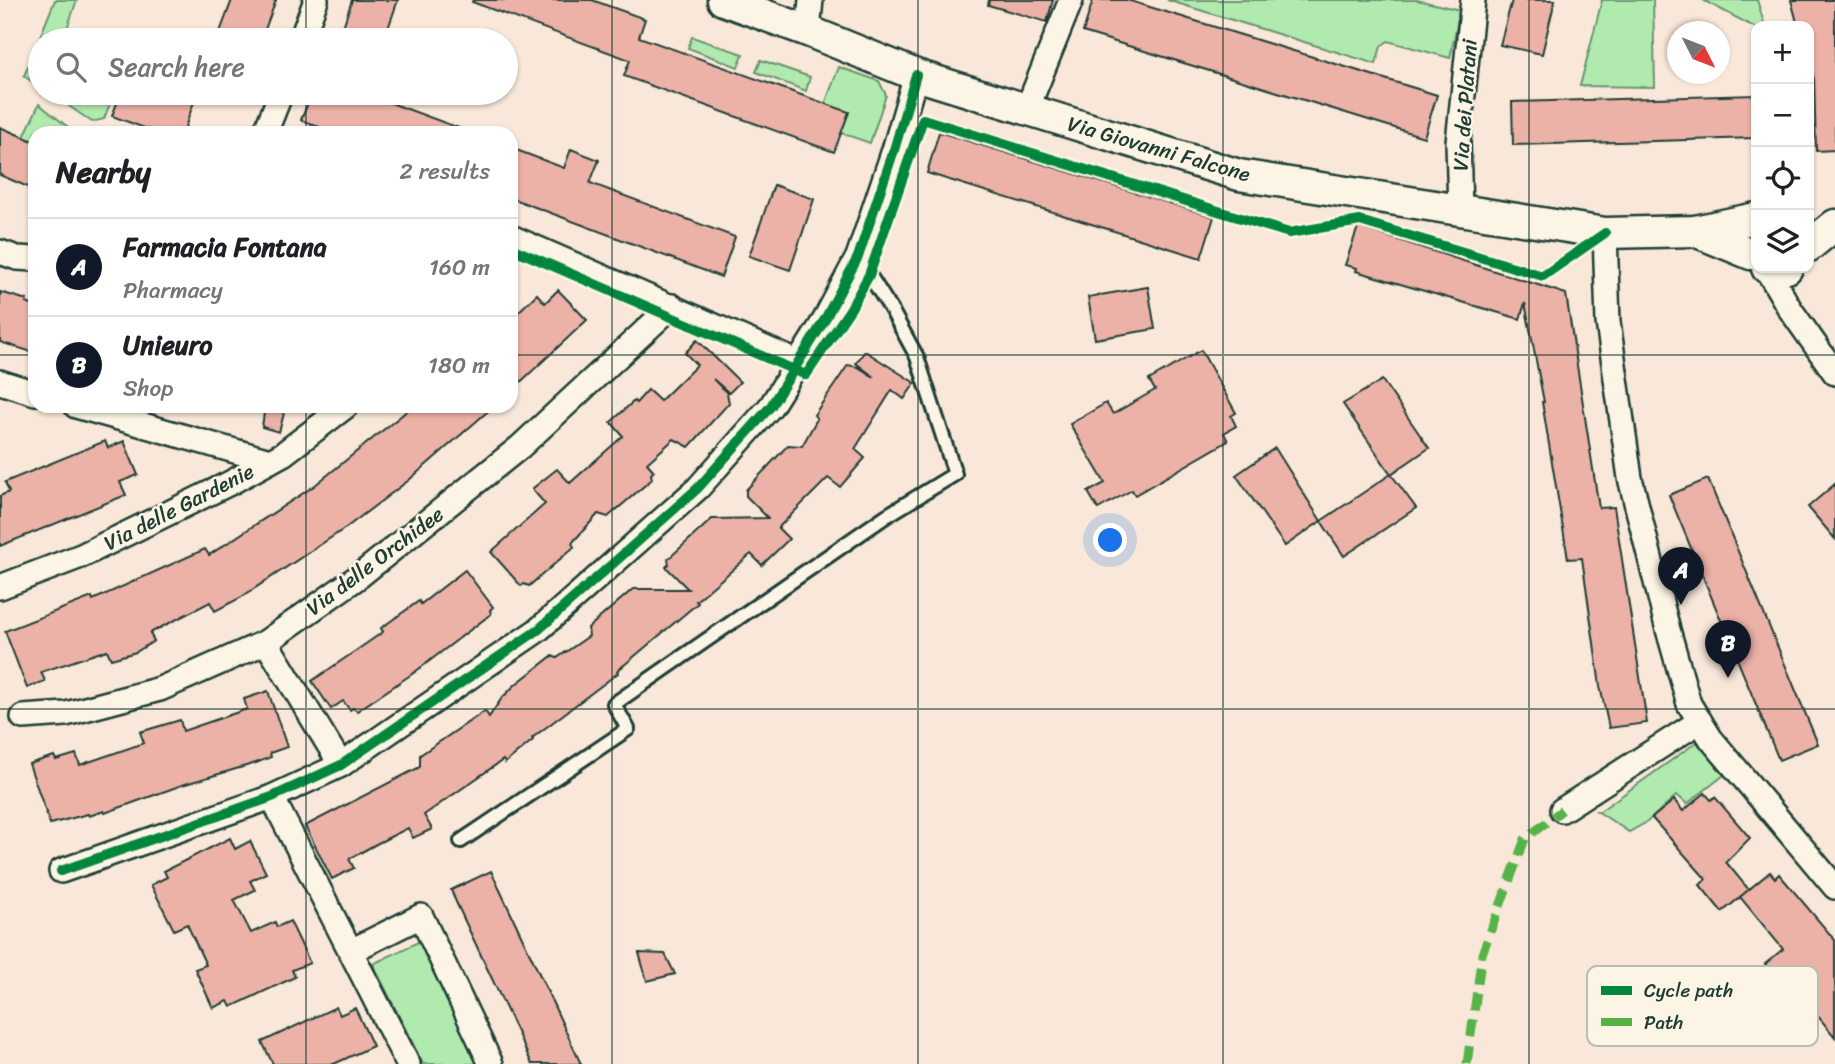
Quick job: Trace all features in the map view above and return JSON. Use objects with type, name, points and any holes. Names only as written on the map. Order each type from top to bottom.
[{"type":"street","points":[[306,28],[316,0]]},
{"type":"street","name":"Via Giovanni Falcone","points":[[723,0],[916,75],[1239,175],[1605,233],[1695,231],[1751,219]]},
{"type":"street","points":[[808,31],[811,0]]},
{"type":"street","points":[[1027,109],[1072,0]]},
{"type":"street","name":"Via dei Platani","points":[[1460,210],[1458,142],[1473,0]]},
{"type":"street","points":[[61,871],[272,797],[341,765],[418,714],[548,621],[698,488],[771,406],[824,321],[858,257],[916,75]]},
{"type":"street","points":[[268,126],[276,105]]},
{"type":"street","points":[[1814,217],[1835,219]]},
{"type":"street","points":[[1814,242],[1835,225]]},
{"type":"street","name":"Via Giovanni Falcone","points":[[1695,231],[1751,259]]},
{"type":"street","points":[[1605,233],[1608,322],[1630,478],[1689,704],[1711,739],[1835,887]]},
{"type":"street","points":[[518,244],[672,306],[797,362]]},
{"type":"street","points":[[0,252],[17,258],[28,258]]},
{"type":"street","points":[[1767,273],[1835,373]]},
{"type":"street","points":[[1790,309],[1794,273]]},
{"type":"street","name":"Via delle Orchidee","points":[[23,717],[66,714],[160,689],[266,642],[358,577],[520,447],[672,306]]},
{"type":"street","points":[[0,382],[28,391]]},
{"type":"street","points":[[101,413],[270,461]]},
{"type":"street","name":"Via delle Gardenie","points":[[0,587],[81,556],[135,531],[283,454],[337,413]]},
{"type":"street","points":[[266,642],[341,765]]},
{"type":"street","points":[[1562,810],[1700,720]]},
{"type":"street","points":[[272,797],[408,1064]]},
{"type":"street","points":[[351,951],[421,916],[491,1064]]},
{"type":"lane","points":[[461,841],[628,729],[614,704],[886,516],[955,474],[918,358],[858,257]]},
{"type":"green space","points":[[55,0],[77,0],[67,28],[44,28]]},
{"type":"green space","points":[[1167,0],[1417,0],[1460,10],[1450,58],[1388,41],[1381,46],[1376,64]]},
{"type":"green space","points":[[1602,0],[1653,0],[1655,87],[1580,86]]},
{"type":"green space","points":[[1703,0],[1757,0],[1763,21],[1751,21],[1751,25]]},
{"type":"green space","points":[[692,37],[743,54],[738,67],[688,48]]},
{"type":"green space","points":[[761,60],[810,77],[806,91],[756,72]]},
{"type":"green space","points":[[839,67],[879,81],[886,95],[870,143],[841,133],[848,112],[825,104]]},
{"type":"green space","points":[[40,105],[67,126],[29,126]]},
{"type":"green space","points":[[67,105],[109,105],[104,119],[92,122]]},
{"type":"green space","points":[[1697,742],[1724,775],[1687,804],[1677,795],[1647,822],[1629,832],[1597,811],[1600,811]]},
{"type":"green space","points":[[422,940],[482,1064],[423,1064],[373,964]]},
{"type":"building","points":[[232,0],[276,0],[266,28],[222,28]]},
{"type":"building","points":[[352,0],[398,0],[388,28],[343,28]]},
{"type":"building","points":[[592,0],[645,19],[639,37],[849,112],[834,152],[624,76],[630,60],[472,2]]},
{"type":"building","points":[[989,0],[1053,0],[1047,22],[988,5]]},
{"type":"building","points":[[1093,0],[1127,0],[1437,95],[1424,137],[1083,32]]},
{"type":"building","points":[[1512,0],[1555,0],[1542,54],[1500,45]]},
{"type":"building","points":[[1791,0],[1835,0],[1835,150],[1816,151],[1814,21],[1797,21]]},
{"type":"building","points":[[1751,95],[1751,138],[1513,145],[1512,102]]},
{"type":"building","points":[[116,105],[193,105],[185,126],[139,126],[112,116]]},
{"type":"building","points":[[307,105],[397,105],[453,126],[317,126],[301,120]]},
{"type":"building","points":[[0,127],[28,139],[28,187],[0,175]]},
{"type":"building","points":[[939,132],[1214,217],[1201,258],[927,173]]},
{"type":"building","points":[[571,149],[599,160],[590,183],[735,237],[721,277],[518,201],[518,151],[564,168]]},
{"type":"building","points":[[774,185],[814,199],[790,270],[749,256]]},
{"type":"building","points":[[1358,227],[1566,294],[1599,508],[1614,507],[1647,723],[1609,728],[1600,686],[1582,558],[1568,559],[1544,402],[1525,303],[1520,319],[1356,271],[1357,268],[1345,265]]},
{"type":"building","points":[[1148,287],[1155,329],[1095,339],[1088,297]]},
{"type":"building","points":[[558,290],[587,320],[518,384],[518,312],[537,294],[545,303]]},
{"type":"building","points":[[0,292],[27,300],[28,351],[0,342]]},
{"type":"building","points":[[697,340],[740,382],[729,393],[713,379],[727,393],[729,403],[689,447],[674,439],[647,463],[654,471],[651,474],[652,479],[608,517],[598,514],[572,543],[574,547],[529,586],[521,586],[491,552],[545,504],[532,489],[557,469],[570,483],[623,436],[611,422],[648,390],[660,401],[697,365],[685,353]]},
{"type":"building","points":[[1201,350],[1236,413],[1231,416],[1236,426],[1224,433],[1228,441],[1135,495],[1132,490],[1098,509],[1088,492],[1105,483],[1070,424],[1106,403],[1113,414],[1155,390],[1149,380]]},
{"type":"building","points":[[865,351],[915,383],[904,399],[892,390],[855,449],[865,458],[840,487],[828,478],[778,528],[789,539],[762,565],[751,554],[617,671],[618,673],[532,738],[533,740],[505,763],[503,760],[424,815],[432,829],[413,838],[408,828],[378,843],[349,859],[354,868],[332,879],[305,826],[420,767],[420,755],[485,711],[489,717],[516,684],[552,656],[557,658],[589,636],[588,628],[633,589],[688,589],[666,567],[669,564],[668,559],[712,519],[768,518],[746,496],[746,490],[788,445],[802,446],[817,419],[814,415],[848,365],[858,367],[874,377],[856,363]]},
{"type":"building","points":[[1382,380],[1429,448],[1391,474],[1343,404]]},
{"type":"building","points":[[264,413],[284,413],[279,432],[262,427]]},
{"type":"building","points":[[404,413],[486,413],[409,480],[347,527],[240,598],[215,611],[210,602],[150,633],[154,641],[136,652],[111,659],[107,650],[41,672],[45,681],[27,688],[5,631],[92,597],[93,600],[205,549],[209,555],[314,486]]},
{"type":"building","points":[[105,441],[108,448],[124,441],[138,475],[120,482],[126,495],[0,546],[0,496],[9,492],[5,482]]},
{"type":"building","points":[[1275,448],[1321,521],[1285,546],[1236,475]]},
{"type":"building","points":[[1391,474],[1416,508],[1344,556],[1321,521]]},
{"type":"building","points":[[1708,479],[1818,744],[1779,760],[1669,495]]},
{"type":"building","points":[[1835,484],[1835,539],[1808,507]]},
{"type":"building","points":[[465,570],[493,607],[491,614],[415,672],[357,711],[353,708],[350,710],[343,701],[331,709],[312,681],[383,632],[381,628],[419,601],[421,604]]},
{"type":"building","points":[[268,691],[287,747],[270,753],[271,757],[105,813],[88,814],[50,824],[29,764],[54,756],[56,760],[76,754],[80,765],[144,743],[140,732],[180,720],[183,731],[247,709],[244,699]]},
{"type":"building","points":[[1705,793],[1711,800],[1715,797],[1750,838],[1726,862],[1749,890],[1722,912],[1700,885],[1706,879],[1652,818],[1674,800],[1683,811]]},
{"type":"building","points":[[230,838],[235,849],[250,841],[266,873],[250,881],[255,890],[234,900],[251,933],[275,922],[277,927],[290,921],[310,963],[292,970],[295,977],[231,1007],[228,1001],[213,1008],[195,969],[206,965],[187,924],[174,930],[151,885],[167,877],[164,871]]},
{"type":"building","points":[[491,871],[581,1064],[532,1064],[456,902],[451,890]]},
{"type":"building","points":[[1770,872],[1775,878],[1779,874],[1835,940],[1835,1037],[1818,1016],[1818,966],[1767,966],[1765,964],[1783,949],[1740,897]]},
{"type":"building","points":[[639,953],[665,954],[675,974],[647,981]]},
{"type":"building","points":[[336,1007],[340,1015],[355,1008],[373,1046],[334,1064],[273,1064],[262,1042]]},
{"type":"marked path","points":[[1467,1064],[1482,954],[1525,839],[1562,810]]},
{"type":"cycle path","points":[[61,871],[272,797],[341,765],[538,630],[698,488],[771,406],[824,321],[858,257],[916,75]]},
{"type":"cycle path","points":[[518,251],[806,375],[851,308],[869,275],[923,119],[1289,233],[1360,221],[1543,276],[1605,233]]},
{"type":"place","name":"Farmacia Fontana","points":[[1681,605]]},
{"type":"place","name":"Unieuro","points":[[1728,678]]}]
